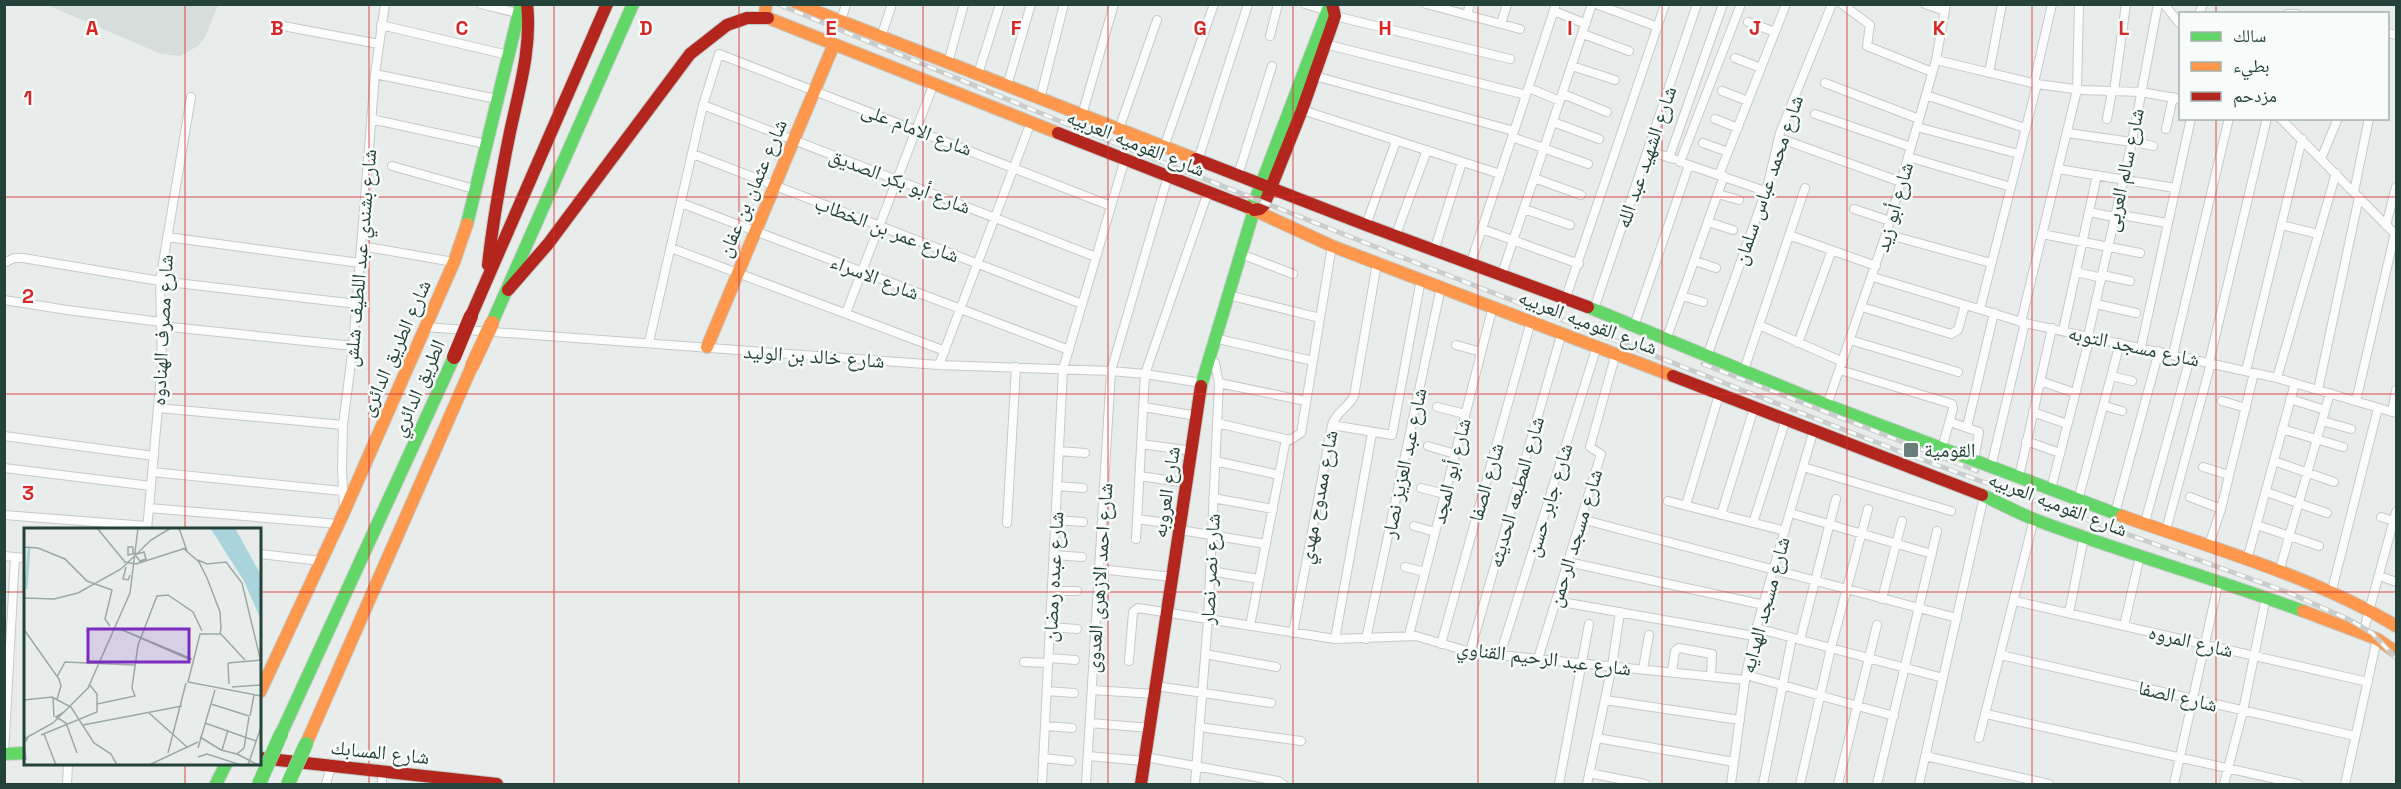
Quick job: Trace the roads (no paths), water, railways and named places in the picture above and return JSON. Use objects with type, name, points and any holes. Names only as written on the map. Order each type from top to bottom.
[{"type":"main road","name":"الطريق الدائري","points":[[259,784],[454,357],[607,4]]},
{"type":"main road","name":"الطريق الدائري","points":[[288,784],[633,4]]},
{"type":"main road","name":"شارع القوميه العربيه","points":[[800,5],[1395,237],[1594,309],[1827,405],[2078,500],[2145,522],[2279,572],[2371,611],[2397,626]]},
{"type":"main road","name":"شارع العروبه","points":[[1266,186],[1302,110],[1315,76],[1325,44],[1331,9]]},
{"type":"main road","name":"شارع العروبه","points":[[1141,784],[1202,384],[1254,210],[1262,207],[1266,186],[1331,9]]},
{"type":"main road","name":"شارع الطريق الدائرى","points":[[261,690],[341,518],[454,262],[508,55],[524,10]]},
{"type":"main road","points":[[486,282],[499,188],[526,56],[524,10]]},
{"type":"main road","points":[[508,290],[548,244],[690,54],[727,25],[767,11]]},
{"type":"main road","name":"شارع القوميه العربيه","points":[[767,11],[834,44],[1254,210],[1332,246],[1597,345],[1719,395],[1814,429],[1984,496],[2034,519],[2140,556],[2219,579],[2363,633],[2397,652]]},
{"type":"main road","name":"شارع عثمان بن عفان","points":[[707,347],[834,44]]},
{"type":"main road","points":[[4,753],[24,753]]},
{"type":"main road","name":"شارع المسابك","points":[[261,758],[331,766],[382,778],[497,784]]},
{"type":"main road","points":[[216,784],[226,765]]},
{"type":"street","name":"شارع بشندي عبد اللطيف شلش","points":[[341,518],[344,425],[357,304],[375,74],[385,4]]},
{"type":"street","points":[[481,4],[524,10]]},
{"type":"street","points":[[841,21],[846,4]]},
{"type":"street","points":[[881,37],[892,4]]},
{"type":"street","points":[[948,63],[964,4]]},
{"type":"street","points":[[978,74],[1000,4]]},
{"type":"street","points":[[1007,86],[1031,4]]},
{"type":"street","points":[[1040,99],[1064,4]]},
{"type":"street","points":[[1082,115],[1114,4]]},
{"type":"street","points":[[1164,147],[1214,4]]},
{"type":"street","points":[[1198,160],[1248,4]]},
{"type":"street","points":[[1270,36],[1278,4]]},
{"type":"street","points":[[1305,4],[1331,9],[1510,59]]},
{"type":"street","points":[[1467,15],[1470,4]]},
{"type":"street","points":[[1501,24],[1507,4]]},
{"type":"street","points":[[1501,277],[1594,4],[1658,27]]},
{"type":"street","points":[[1565,300],[1665,4]]},
{"type":"street","name":"شارع الشهيد عبد الله","points":[[1594,309],[1697,4]]},
{"type":"street","points":[[1669,158],[1723,4]]},
{"type":"street","points":[[1680,162],[1741,4]]},
{"type":"street","points":[[1666,340],[1718,194],[1728,152],[1786,4]]},
{"type":"street","name":"شارع محمد عباس سلمان","points":[[1707,356],[1765,191],[1779,138],[1832,4]]},
{"type":"street","points":[[1842,4],[1870,25],[1867,46],[1932,72]]},
{"type":"street","points":[[1925,4],[1945,8]]},
{"type":"street","points":[[1989,73],[2002,4]]},
{"type":"street","points":[[1980,309],[2019,154],[2052,4]]},
{"type":"street","points":[[1991,467],[2042,234],[2077,90],[2079,4]]},
{"type":"street","points":[[2107,119],[2126,4]]},
{"type":"street","name":"شارع سالم العربى","points":[[2051,489],[2089,336],[2132,142],[2158,4]]},
{"type":"street","points":[[2164,4],[2179,22]]},
{"type":"street","points":[[1432,5],[1520,29]]},
{"type":"street","points":[[1470,265],[1555,8],[1584,29],[1629,51]]},
{"type":"street","name":"شارع أبو زيد","points":[[1827,405],[1873,277],[1890,221],[1936,60],[1945,8]]},
{"type":"street","points":[[1119,129],[1157,20]]},
{"type":"street","points":[[1748,22],[1775,32]]},
{"type":"street","points":[[381,25],[508,55]]},
{"type":"street","points":[[283,26],[379,44]]},
{"type":"street","points":[[1325,44],[1527,92],[1562,98],[1607,112]]},
{"type":"street","name":"شارع الامام على","points":[[703,105],[718,56],[723,54],[1111,206]]},
{"type":"street","points":[[1735,58],[1761,68]]},
{"type":"street","points":[[1936,60],[2035,83],[2077,90],[2141,92],[2177,98],[2166,129]]},
{"type":"street","points":[[1238,176],[1272,66]]},
{"type":"street","points":[[1572,66],[1616,80]]},
{"type":"street","points":[[375,74],[497,99]]},
{"type":"street","points":[[1315,76],[1513,134],[1588,164]]},
{"type":"street","points":[[846,313],[933,83]]},
{"type":"street","points":[[1825,83],[1918,123],[2019,154]]},
{"type":"street","points":[[1722,91],[1748,101]]},
{"type":"street","points":[[1926,95],[2025,128]]},
{"type":"street","name":"شارع مصرف الهنادوه","points":[[147,528],[162,363],[160,281],[192,97]]},
{"type":"street","points":[[649,342],[703,105]]},
{"type":"street","name":"شارع أبو بكر الصديق","points":[[703,105],[1096,257]]},
{"type":"street","points":[[1302,110],[1500,174]]},
{"type":"street","points":[[1815,114],[1911,147]]},
{"type":"street","points":[[1715,119],[1738,128]]},
{"type":"street","points":[[371,120],[486,144]]},
{"type":"street","points":[[2141,347],[2191,120]]},
{"type":"street","points":[[2173,354],[2229,120]]},
{"type":"street","points":[[2166,530],[2210,363],[2267,120]]},
{"type":"street","points":[[2321,159],[2337,120]]},
{"type":"street","points":[[2318,390],[2357,195],[2369,120]]},
{"type":"street","points":[[939,365],[1031,122]]},
{"type":"street","points":[[1553,122],[1599,139]]},
{"type":"street","points":[[2289,122],[2302,140],[2396,234],[2356,401]]},
{"type":"street","points":[[2067,133],[2154,146]]},
{"type":"street","points":[[1779,138],[1901,182]]},
{"type":"street","points":[[2209,545],[2221,509],[2246,408],[2250,372],[2281,225],[2302,140]]},
{"type":"street","points":[[1365,225],[1396,141]]},
{"type":"street","points":[[1703,143],[1728,152]]},
{"type":"street","points":[[1395,237],[1426,150]]},
{"type":"street","points":[[1649,151],[1765,191]]},
{"type":"street","name":"شارع عمر بن الخطاب","points":[[693,154],[1082,304]]},
{"type":"street","points":[[1908,157],[2011,187]]},
{"type":"street","name":"شارع عبده رمضان","points":[[1042,784],[1063,369],[1125,159]]},
{"type":"street","points":[[1434,251],[1462,162]]},
{"type":"street","points":[[1634,326],[1689,165]]},
{"type":"street","points":[[392,166],[474,189]]},
{"type":"street","points":[[2058,169],[2175,188]]},
{"type":"street","points":[[2277,378],[2336,173]]},
{"type":"street","points":[[2063,330],[2097,175]]},
{"type":"street","name":"شارع احمد الازهرى العدوى","points":[[1086,784],[1111,371],[1168,176]]},
{"type":"street","points":[[1534,178],[1581,195]]},
{"type":"street","points":[[1744,370],[1805,188]]},
{"type":"street","points":[[2386,225],[2397,188]]},
{"type":"street","points":[[1136,539],[1145,374],[1208,192]]},
{"type":"street","points":[[1718,194],[1739,200]]},
{"type":"street","name":"شارع الاسراء","points":[[681,203],[1069,350]]},
{"type":"street","points":[[1524,209],[1570,225]]},
{"type":"street","points":[[1854,209],[1890,221]]},
{"type":"street","points":[[2089,212],[2167,224]]},
{"type":"street","points":[[1708,222],[1733,230]]},
{"type":"street","points":[[2281,225],[2318,234]]},
{"type":"street","points":[[1482,229],[1578,264]]},
{"type":"street","points":[[1886,234],[1991,263]]},
{"type":"street","points":[[2042,234],[2140,253]]},
{"type":"street","points":[[1790,235],[1876,266]]},
{"type":"street","points":[[167,237],[360,262]]},
{"type":"street","points":[[361,246],[454,262]]},
{"type":"street","points":[[1217,423],[1290,439],[1301,433],[1332,246]]},
{"type":"street","points":[[671,248],[945,351]]},
{"type":"street","points":[[1798,343],[1832,250]]},
{"type":"street","points":[[1241,254],[1293,274]]},
{"type":"street","points":[[4,263],[14,258],[23,258],[160,281],[357,304]]},
{"type":"street","points":[[1695,261],[1716,268]]},
{"type":"street","name":"شارع ممدوح مهدي","points":[[1293,633],[1332,425],[1334,418],[1354,396],[1377,262]]},
{"type":"street","points":[[2076,272],[2130,281]]},
{"type":"street","name":"شارع مسجد التوبه","points":[[1873,277],[2023,322],[2295,382],[2394,413]]},
{"type":"street","points":[[1332,425],[1389,436],[1393,432],[1421,279]]},
{"type":"street","name":"شارع عبد العزيز نصار","points":[[1366,639],[1441,287]]},
{"type":"street","points":[[1228,295],[1320,318]]},
{"type":"street","points":[[1683,296],[1703,302]]},
{"type":"street","points":[[4,300],[161,324],[353,346]]},
{"type":"street","points":[[1862,307],[1951,334],[1958,330],[1965,304]]},
{"type":"street","points":[[2096,304],[2136,313]]},
{"type":"street","name":"شارع أبو المجد","points":[[1409,635],[1493,306]]},
{"type":"street","points":[[1967,427],[1994,313]]},
{"type":"street","name":"شارع الصفا","points":[[1441,644],[1531,321]]},
{"type":"street","points":[[1759,325],[1841,366],[1950,403],[1953,407],[1942,448]]},
{"type":"street","name":"شارع خالد بن الوليد","points":[[426,327],[939,365],[1111,371],[1145,374],[1202,384]]},
{"type":"street","points":[[2019,477],[2052,328]]},
{"type":"street","name":"شارع المطبعه الحديثه","points":[[1470,652],[1562,332]]},
{"type":"street","points":[[1214,338],[1313,361]]},
{"type":"street","points":[[1851,340],[1958,372]]},
{"type":"street","points":[[2078,500],[2120,343]]},
{"type":"street","points":[[1456,345],[1481,352]]},
{"type":"street","name":"شارع جابر حسن","points":[[1500,655],[1597,345]]},
{"type":"street","points":[[2115,513],[2159,351]]},
{"type":"street","name":"شارع مسجد الرحمن","points":[[1538,659],[1601,454],[1590,447],[1616,353]]},
{"type":"street","name":"شارع نصر نصار","points":[[1195,784],[1208,619],[1219,383],[1215,363],[1209,356]]},
{"type":"street","points":[[2145,522],[2190,358]]},
{"type":"street","points":[[1007,523],[1016,367]]},
{"type":"street","points":[[2112,376],[2132,381]]},
{"type":"street","points":[[2040,381],[2075,393]]},
{"type":"street","points":[[2247,560],[2295,382]]},
{"type":"street","points":[[1219,383],[1306,401]]},
{"type":"street","points":[[2394,413],[2397,390]]},
{"type":"street","points":[[2279,572],[2330,393]]},
{"type":"street","points":[[1686,505],[1719,395]]},
{"type":"street","points":[[2290,399],[2325,410]]},
{"type":"street","points":[[2222,401],[2246,408]]},
{"type":"street","points":[[2105,406],[2122,411]]},
{"type":"street","points":[[1144,407],[1197,416]]},
{"type":"street","points":[[1437,407],[1465,414]]},
{"type":"street","points":[[158,408],[344,425]]},
{"type":"street","points":[[1721,515],[1754,408]]},
{"type":"street","points":[[2331,594],[2378,408]]},
{"type":"street","points":[[2033,412],[2067,424]]},
{"type":"street","points":[[1753,523],[1786,419]]},
{"type":"street","points":[[2322,421],[2351,429]]},
{"type":"street","points":[[1950,422],[1977,429],[1979,434],[1974,460]]},
{"type":"street","name":"شارع مسجد الهدايه","points":[[1731,784],[1745,677],[1755,632],[1814,429]]},
{"type":"street","points":[[2282,429],[2343,447]]},
{"type":"street","points":[[1335,639],[1372,433]]},
{"type":"street","points":[[4,436],[154,456]]},
{"type":"street","points":[[1250,626],[1279,475],[1290,439]]},
{"type":"street","points":[[2026,441],[2060,453]]},
{"type":"street","points":[[1142,444],[1192,451]]},
{"type":"street","points":[[1428,447],[1455,454]]},
{"type":"street","points":[[1059,451],[1085,453]]},
{"type":"street","points":[[1215,460],[1279,475]]},
{"type":"street","points":[[2274,461],[2334,482]]},
{"type":"street","points":[[1803,467],[1951,511]]},
{"type":"street","points":[[2203,467],[2229,475]]},
{"type":"street","points":[[4,468],[151,486]]},
{"type":"street","points":[[152,472],[342,490]]},
{"type":"street","points":[[1140,476],[1187,483]]},
{"type":"street","points":[[1057,486],[1083,488]]},
{"type":"street","points":[[1421,488],[1445,494]]},
{"type":"street","points":[[2266,492],[2327,513]]},
{"type":"street","points":[[1919,784],[1984,496]]},
{"type":"street","points":[[2190,497],[2221,509]]},
{"type":"street","points":[[1213,498],[1273,509]]},
{"type":"street","points":[[1763,784],[1782,685],[1815,582],[1836,499]]},
{"type":"street","points":[[1668,501],[1785,531]]},
{"type":"street","points":[[149,508],[341,518]]},
{"type":"street","points":[[1800,784],[1831,648],[1868,510]]},
{"type":"street","points":[[1790,513],[1932,554]]},
{"type":"street","points":[[4,515],[147,528]]},
{"type":"street","points":[[2363,633],[2394,535],[2395,517],[2381,517]]},
{"type":"street","points":[[1137,519],[1266,544]]},
{"type":"street","points":[[1581,519],[1773,572],[1957,618]]},
{"type":"street","points":[[1979,738],[2034,519]]},
{"type":"street","points":[[1055,520],[1083,522]]},
{"type":"street","points":[[1882,599],[1902,521]]},
{"type":"street","points":[[2257,525],[2319,546]]},
{"type":"street","points":[[1414,526],[1435,532]]},
{"type":"street","points":[[1877,784],[1937,531]]},
{"type":"street","points":[[2069,613],[2084,537]]},
{"type":"street","points":[[261,554],[321,561]]},
{"type":"street","points":[[1054,555],[1082,557]]},
{"type":"street","points":[[4,556],[24,558]]},
{"type":"street","points":[[2124,626],[2140,556]]},
{"type":"street","points":[[4,753],[15,557]]},
{"type":"street","points":[[1568,562],[1764,605]]},
{"type":"street","points":[[1405,567],[1425,572]]},
{"type":"street","points":[[1099,569],[1173,577]]},
{"type":"street","points":[[1210,571],[1259,579]]},
{"type":"street","points":[[2380,576],[2397,582]]},
{"type":"street","points":[[2174,784],[2219,579]]},
{"type":"street","points":[[1052,591],[1077,591]]},
{"type":"street","points":[[2224,784],[2243,711],[2266,597]]},
{"type":"street","points":[[1556,601],[1796,639],[1943,678]]},
{"type":"street","name":"شارع المروه","points":[[2015,601],[2368,682]]},
{"type":"street","name":"شارع عبد الرحيم القناوي","points":[[1129,662],[1134,610],[1138,608],[1335,639],[1409,635],[1470,652],[1711,676],[1745,677],[1894,716]]},
{"type":"street","points":[[1587,784],[1612,666],[1620,612]]},
{"type":"street","points":[[1558,784],[1583,663],[1588,624]]},
{"type":"street","points":[[1838,784],[1877,625]]},
{"type":"street","points":[[1050,627],[1077,629]]},
{"type":"street","points":[[1643,669],[1649,635]]},
{"type":"street","points":[[2345,784],[2377,639]]},
{"type":"street","points":[[1672,672],[1675,651],[1679,648],[1712,654],[1711,676]]},
{"type":"street","points":[[1205,654],[1276,667]]},
{"type":"street","name":"شارع الصفا","points":[[2001,655],[2355,736]]},
{"type":"street","points":[[1024,662],[1075,660]]},
{"type":"street","points":[[1092,690],[1202,693],[1271,703]]},
{"type":"street","points":[[1047,691],[1074,693]]},
{"type":"street","points":[[1605,700],[1740,720]]},
{"type":"street","points":[[1986,714],[2298,784]]},
{"type":"street","points":[[1090,723],[1149,728]]},
{"type":"street","points":[[1045,726],[1072,728]]},
{"type":"street","points":[[1199,727],[1301,741]]},
{"type":"street","points":[[1597,738],[1734,762]]},
{"type":"street","points":[[1088,756],[1145,759],[1196,766],[1278,781],[1283,784]]},
{"type":"street","points":[[1925,756],[2049,784]]},
{"type":"street","points":[[1043,758],[1071,761]]},
{"type":"street","points":[[68,765],[68,784]]},
{"type":"street","points":[[326,784],[331,766]]},
{"type":"street","points":[[1589,773],[1645,784]]},
{"type":"railway","points":[[778,4],[1074,127],[1909,455],[2287,592],[2350,620],[2372,633],[2396,658]]},
{"type":"railway","points":[[1703,364],[1977,471]]},
{"type":"place","name":"القومية","points":[[1911,450]]}]
